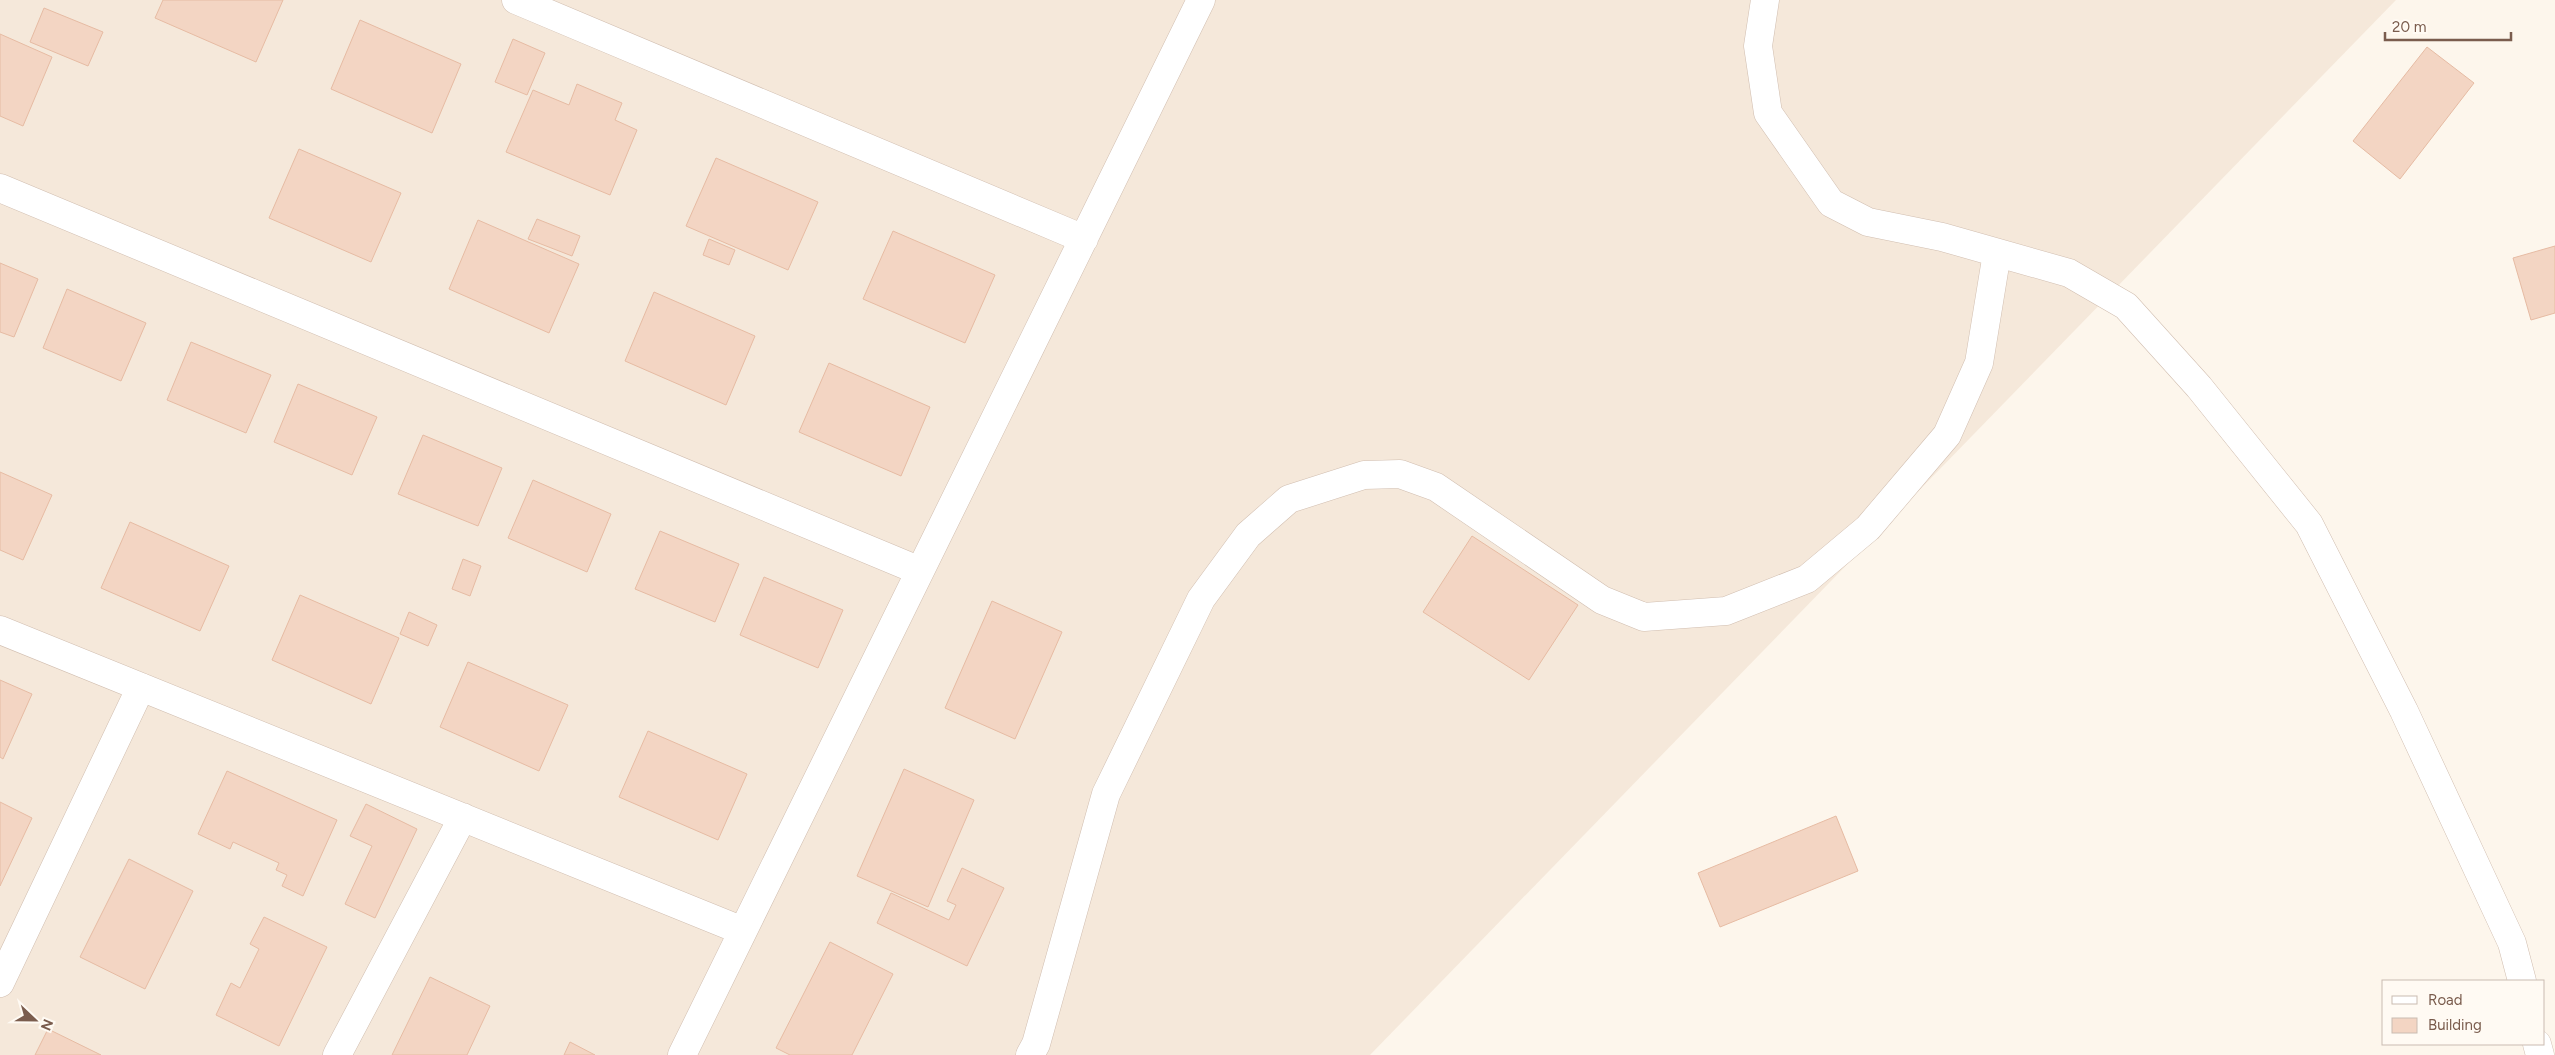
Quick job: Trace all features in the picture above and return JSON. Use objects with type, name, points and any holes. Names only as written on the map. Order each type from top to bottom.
[{"type":"street","points":[[516,0],[1084,240]]},
{"type":"street","points":[[682,1055],[1201,0]]},
{"type":"street","points":[[1765,0],[1758,46],[1768,113],[1830,203],[1868,222],[1942,237],[2068,272],[2126,306],[2199,387],[2309,524],[2413,729],[2512,943],[2522,980]]},
{"type":"street","points":[[0,188],[920,571]]},
{"type":"street","points":[[1030,1055],[1036,1044],[1106,794],[1201,599],[1248,536],[1289,499],[1364,475],[1400,474],[1436,487],[1602,600],[1644,617],[1726,611],[1807,579],[1868,528],[1947,435],[1979,364],[1997,253]]},
{"type":"street","points":[[0,630],[743,930]]},
{"type":"street","points":[[0,983],[142,687]]},
{"type":"street","points":[[337,1055],[463,817]]},
{"type":"shaded area","points":[[0,0],[2396,0],[1370,1055],[0,1055]]},
{"type":"building","points":[[163,0],[283,0],[256,62],[155,18]]},
{"type":"building","points":[[44,8],[103,32],[88,66],[30,42]]},
{"type":"building","points":[[360,20],[461,64],[432,133],[331,89]]},
{"type":"building","points":[[0,34],[52,57],[23,126],[0,116]]},
{"type":"building","points":[[513,39],[545,53],[527,95],[495,82]]},
{"type":"building","points":[[2427,47],[2474,83],[2400,179],[2353,141]]},
{"type":"building","points":[[577,84],[622,103],[615,120],[637,130],[610,195],[506,152],[533,90],[569,105]]},
{"type":"building","points":[[299,149],[401,193],[371,262],[269,218]]},
{"type":"building","points":[[716,158],[818,202],[788,270],[686,226]]},
{"type":"building","points":[[537,219],[580,236],[572,256],[528,239]]},
{"type":"building","points":[[478,220],[579,264],[549,333],[449,289]]},
{"type":"building","points":[[893,231],[995,275],[965,343],[863,299]]},
{"type":"building","points":[[709,239],[735,250],[729,265],[703,255]]},
{"type":"building","points":[[2555,246],[2555,313],[2531,320],[2513,258]]},
{"type":"building","points":[[0,263],[38,279],[14,337],[0,332]]},
{"type":"building","points":[[67,289],[146,323],[121,381],[43,348]]},
{"type":"building","points":[[654,292],[755,336],[726,405],[625,361]]},
{"type":"building","points":[[191,342],[271,375],[246,433],[167,400]]},
{"type":"building","points":[[829,363],[930,407],[901,476],[799,432]]},
{"type":"building","points":[[298,384],[377,417],[352,475],[274,442]]},
{"type":"building","points":[[423,435],[502,468],[478,526],[398,494]]},
{"type":"building","points":[[0,472],[52,495],[23,560],[0,550]]},
{"type":"building","points":[[533,480],[611,514],[587,572],[508,538]]},
{"type":"building","points":[[130,522],[229,566],[200,631],[101,588]]},
{"type":"building","points":[[660,531],[739,564],[715,622],[635,589]]},
{"type":"building","points":[[1472,536],[1578,605],[1529,680],[1423,612]]},
{"type":"building","points":[[463,559],[481,566],[470,596],[452,589]]},
{"type":"building","points":[[764,577],[843,610],[818,668],[740,635]]},
{"type":"building","points":[[300,595],[399,638],[371,704],[272,660]]},
{"type":"building","points":[[992,601],[1062,632],[1015,739],[945,708]]},
{"type":"building","points":[[409,612],[437,625],[428,646],[400,634]]},
{"type":"building","points":[[468,662],[568,705],[539,771],[440,727]]},
{"type":"building","points":[[0,680],[32,694],[3,759],[0,757]]},
{"type":"building","points":[[648,731],[747,774],[718,840],[619,797]]},
{"type":"building","points":[[904,769],[974,800],[928,907],[857,876]]},
{"type":"building","points":[[227,771],[337,820],[303,896],[282,886],[287,875],[276,870],[279,863],[233,842],[230,849],[198,834]]},
{"type":"building","points":[[0,802],[32,818],[0,886]]},
{"type":"building","points":[[366,804],[417,829],[375,918],[345,904],[372,846],[350,836]]},
{"type":"building","points":[[1836,816],[1858,871],[1720,927],[1698,873]]},
{"type":"building","points":[[129,859],[193,891],[145,989],[80,957]]},
{"type":"building","points":[[962,868],[1004,888],[967,966],[877,923],[891,893],[949,920],[956,905],[947,901]]},
{"type":"building","points":[[264,917],[327,947],[279,1046],[216,1015],[231,983],[240,988],[259,949],[250,944]]},
{"type":"building","points":[[830,942],[893,974],[852,1055],[790,1055],[776,1048]]},
{"type":"building","points":[[430,977],[490,1006],[467,1055],[392,1055]]},
{"type":"building","points":[[48,1029],[101,1055],[35,1055]]},
{"type":"building","points":[[570,1042],[595,1055],[564,1055]]}]
